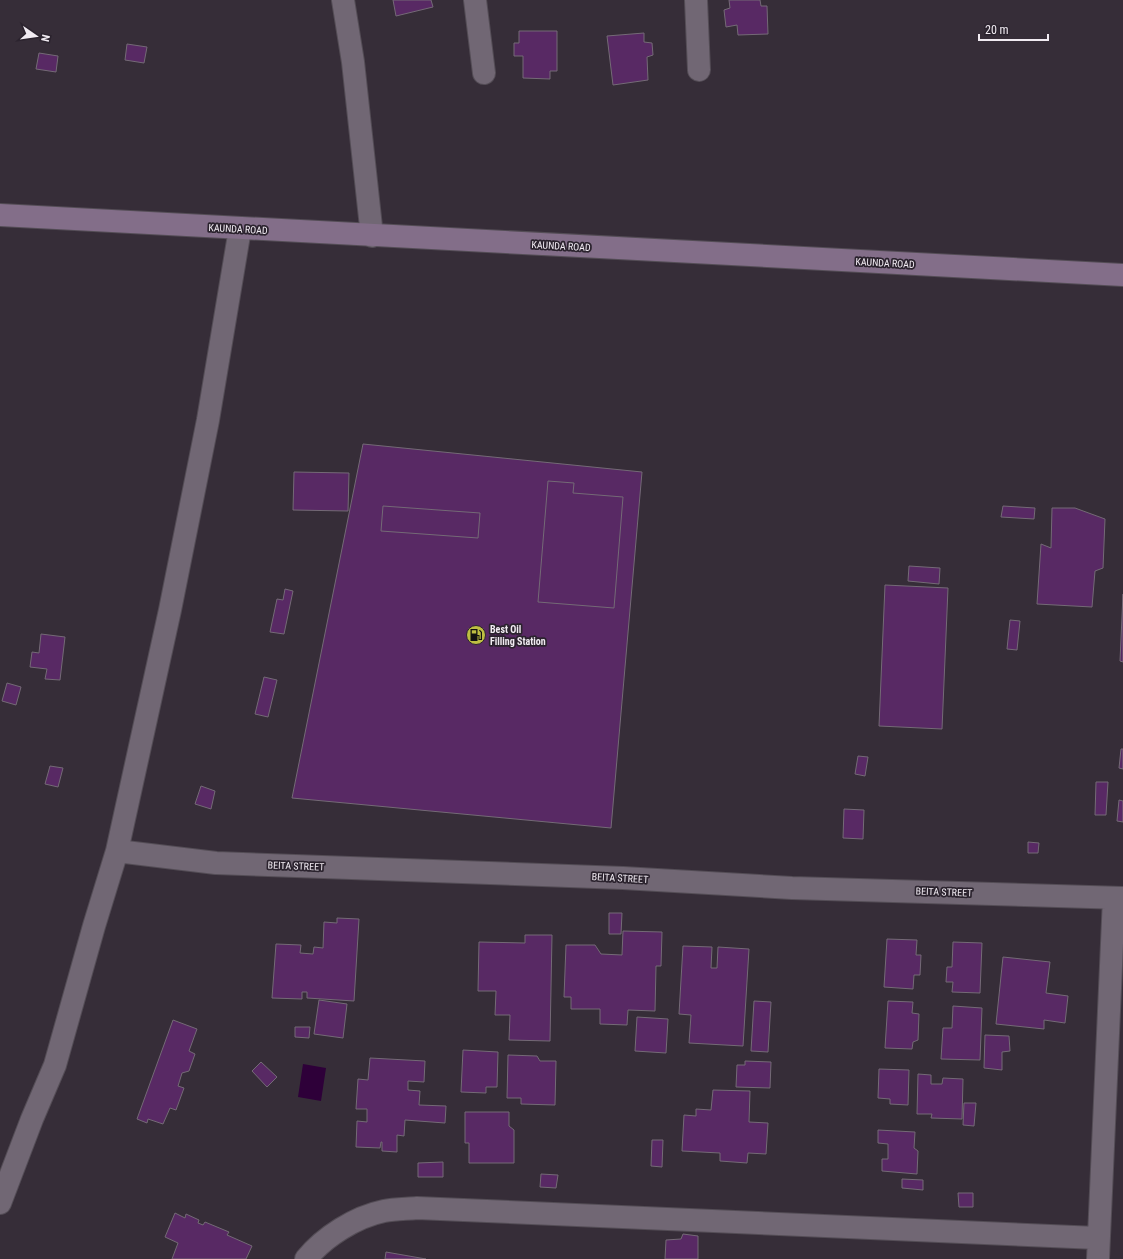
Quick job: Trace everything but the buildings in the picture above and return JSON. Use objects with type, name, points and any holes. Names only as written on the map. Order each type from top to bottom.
[{"type":"main road","name":"KAUNDA ROAD","points":[[0,215],[1123,275]]},
{"type":"street","points":[[343,0],[353,62],[372,236]]},
{"type":"street","points":[[475,0],[484,72]]},
{"type":"street","points":[[696,0],[699,70]]},
{"type":"street","points":[[0,1203],[32,1119],[55,1065],[94,926],[118,851],[170,610],[203,443],[240,229]]},
{"type":"street","name":"BEITA STREET","points":[[118,851],[216,863],[614,878],[792,888],[1118,898]]},
{"type":"street","points":[[1098,1259],[1097,1238],[1118,898]]},
{"type":"street","points":[[306,1259],[314,1248],[330,1236],[363,1218],[383,1211],[417,1208],[1097,1238]]},
{"type":"shaded area","points":[[303,1064],[326,1068],[321,1101],[298,1097]]},
{"type":"place","name":"Best Oil Filling Station","points":[[476,635]]}]
